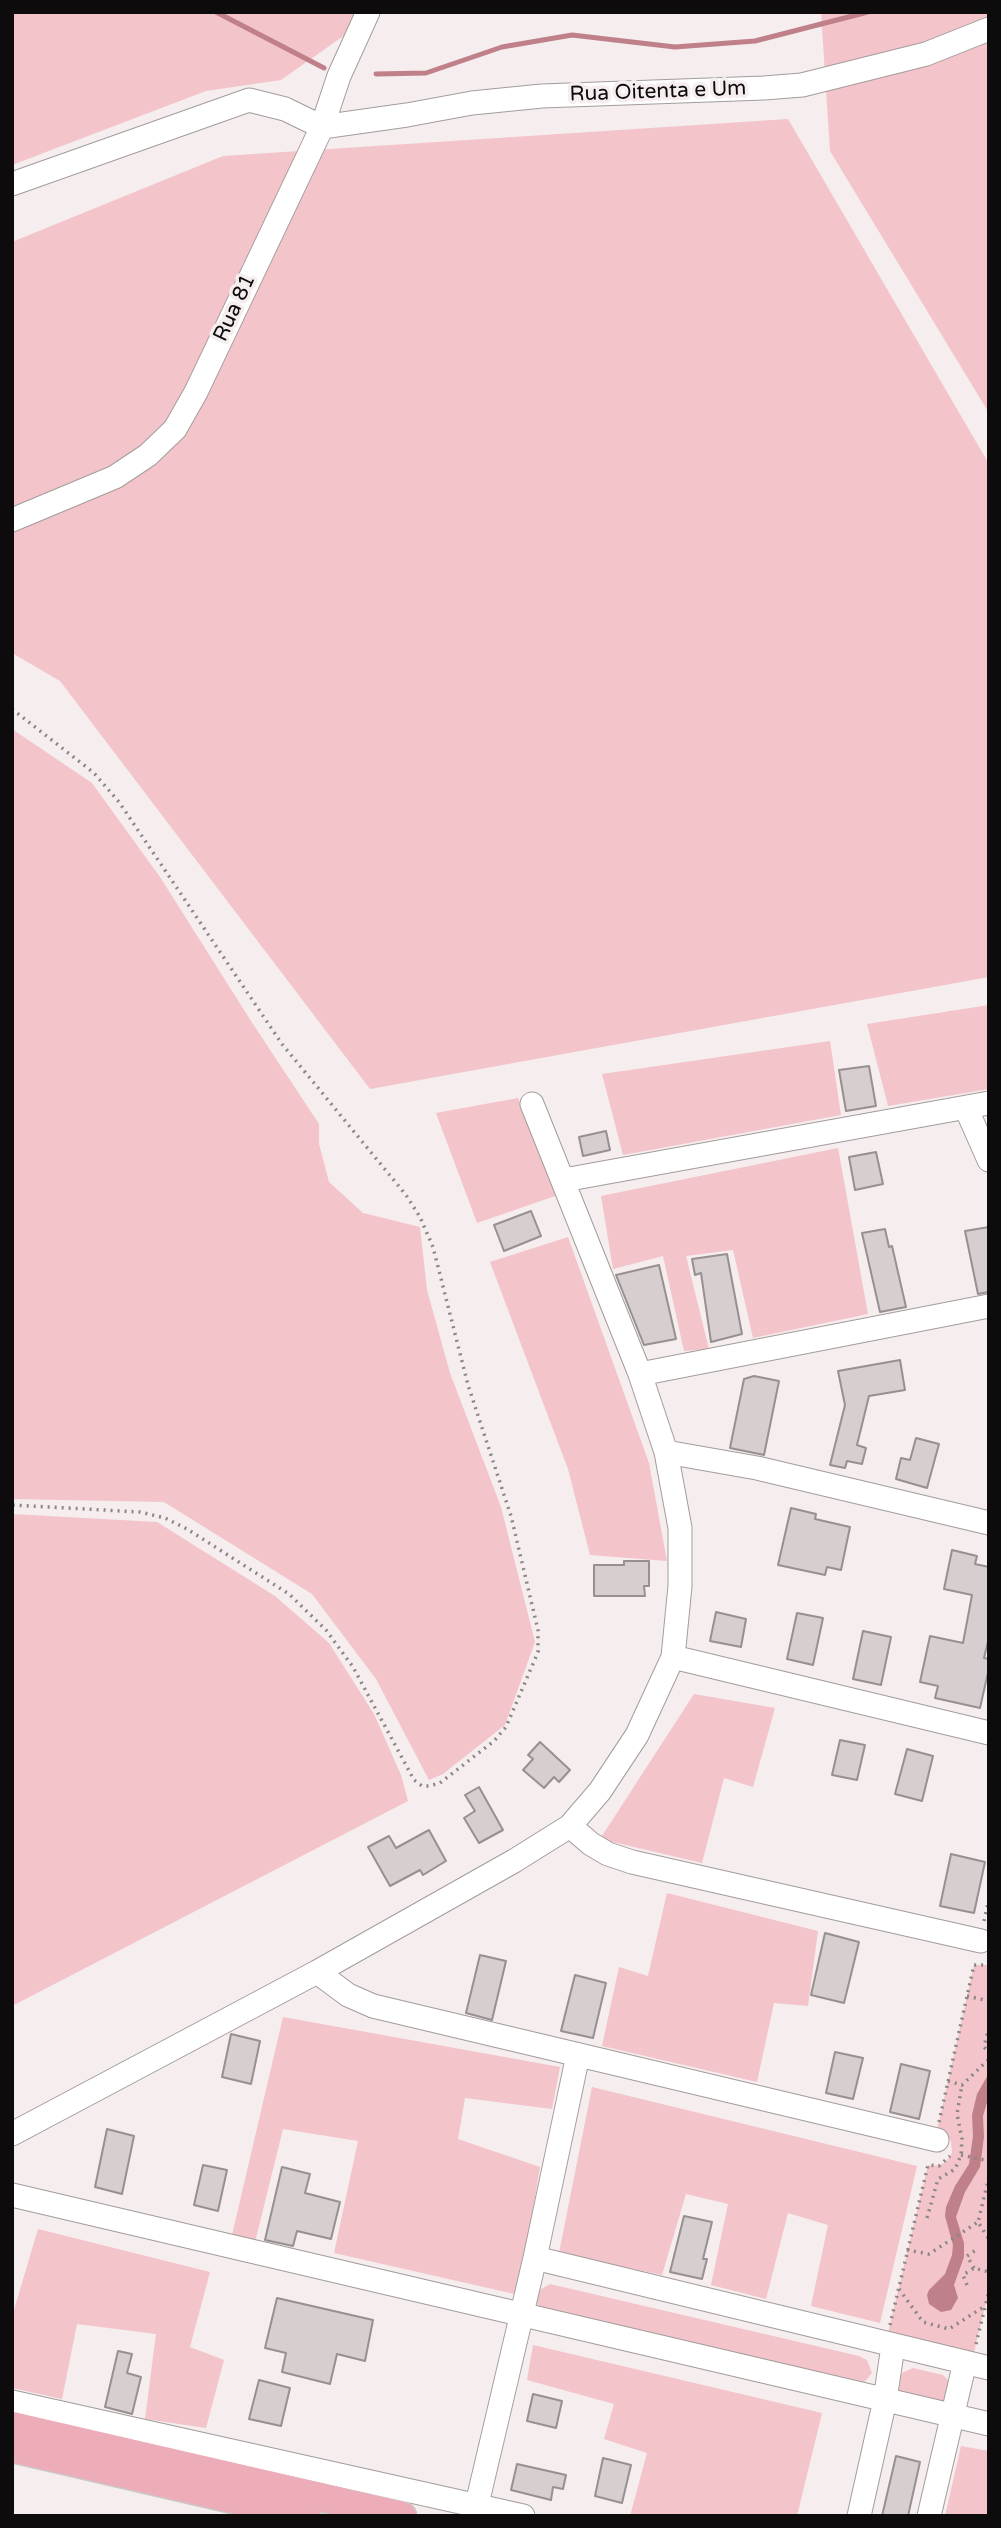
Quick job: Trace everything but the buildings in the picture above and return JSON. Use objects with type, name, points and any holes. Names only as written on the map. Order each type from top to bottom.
[{"type":"main road","points":[[12,2426],[402,2516]]},
{"type":"main road","points":[[12,2448],[306,2516]]},
{"type":"street","name":"Rua 81","points":[[12,520],[115,477],[148,455],[175,429],[196,392],[321,127],[339,76],[368,12]]},
{"type":"street","name":"Rua Oitenta e Um","points":[[321,127],[472,103],[542,96],[802,85],[926,54],[989,29]]},
{"type":"street","points":[[12,184],[249,100],[285,109],[321,127]]},
{"type":"street","points":[[12,2134],[317,1972],[514,1861],[570,1826],[600,1791],[636,1735],[673,1657],[680,1586],[680,1528],[666,1451],[640,1374],[532,1104]]},
{"type":"street","points":[[564,1181],[978,1106],[989,1160]]},
{"type":"street","points":[[640,1374],[989,1306]]},
{"type":"street","points":[[666,1451],[757,1468],[989,1523]]},
{"type":"street","points":[[673,1657],[989,1732]]},
{"type":"street","points":[[570,1826],[591,1844],[632,1863],[981,1936]]},
{"type":"street","points":[[317,1972],[348,1995],[373,2006],[942,2141]]},
{"type":"street","points":[[477,2504],[536,2258],[578,2054]]},
{"type":"street","points":[[12,2195],[989,2424]]},
{"type":"street","points":[[536,2258],[891,2337],[976,2365],[953,2415],[929,2516]]},
{"type":"street","points":[[859,2516],[885,2400],[891,2337]]},
{"type":"street","points":[[12,2402],[523,2516]]},
{"type":"path","points":[[12,709],[94,773],[119,802],[282,1044],[406,1195],[420,1217],[433,1247],[468,1385],[511,1516],[538,1630],[538,1652],[506,1727],[494,1741],[440,1783],[422,1786],[414,1780],[353,1667],[326,1630],[289,1594],[187,1529],[165,1518],[140,1512],[12,1505]]},
{"type":"path","points":[[981,1936],[989,1899]]},
{"type":"path","points":[[891,2337],[907,2250],[928,2165],[939,2166],[945,2163],[942,2141],[948,2081],[974,1965],[989,1965]]},
{"type":"path","points":[[967,1996],[989,2001]]},
{"type":"path","points":[[989,2027],[984,2048],[989,2052]]},
{"type":"path","points":[[948,2081],[962,2085],[989,2059]]},
{"type":"path","points":[[961,2155],[986,2160]]},
{"type":"path","points":[[907,2250],[929,2255],[978,2222],[989,2177]]},
{"type":"path","points":[[978,2222],[989,2239]]},
{"type":"path","points":[[976,2250],[967,2256],[974,2268],[989,2272]]},
{"type":"path","points":[[967,2285],[962,2275],[974,2268]]},
{"type":"path","points":[[899,2288],[923,2322],[949,2329],[985,2306]]},
{"type":"path","points":[[976,2365],[975,2348],[989,2291]]},
{"type":"shaded area","points":[[12,12],[365,12],[359,25],[281,80],[206,91],[12,165]]},
{"type":"shaded area","points":[[821,12],[989,12],[989,413],[830,151]]},
{"type":"shaded area","points":[[788,119],[989,464],[989,977],[370,1089],[60,681],[12,653],[12,242],[223,156]]},
{"type":"shaded area","points":[[12,729],[92,783],[160,877],[319,1124],[319,1144],[329,1182],[363,1213],[420,1227],[427,1290],[450,1373],[501,1507],[535,1642],[505,1725],[443,1774],[429,1780],[376,1679],[312,1594],[164,1502],[12,1499]]},
{"type":"shaded area","points":[[989,1005],[989,1089],[888,1106],[867,1024]]},
{"type":"shaded area","points":[[830,1041],[841,1115],[623,1155],[602,1074]]},
{"type":"shaded area","points":[[518,1098],[558,1195],[477,1223],[436,1113]]},
{"type":"shaded area","points":[[838,1148],[868,1314],[753,1338],[733,1250],[686,1256],[709,1349],[684,1351],[663,1256],[613,1269],[601,1196]]},
{"type":"shaded area","points":[[568,1237],[649,1463],[667,1561],[590,1555],[568,1469],[490,1262]]},
{"type":"shaded area","points":[[12,1514],[157,1522],[275,1596],[329,1643],[374,1714],[401,1775],[408,1801],[12,2006]]},
{"type":"shaded area","points":[[694,1694],[775,1708],[753,1787],[724,1778],[702,1863],[600,1839]]},
{"type":"shaded area","points":[[667,1893],[818,1931],[808,2006],[774,2003],[757,2082],[602,2046],[619,1967],[648,1976]]},
{"type":"shaded area","points":[[974,1965],[989,1965],[989,2291],[973,2364],[887,2337],[928,2165],[945,2163],[952,2153],[948,2136],[937,2130]]},
{"type":"shaded area","points":[[283,2017],[560,2067],[552,2109],[465,2098],[458,2139],[540,2167],[519,2295],[334,2253],[358,2141],[283,2129],[255,2242],[232,2235]]},
{"type":"shaded area","points":[[989,2073],[989,2096],[983,2116],[984,2137],[980,2167],[965,2192],[956,2217],[964,2243],[964,2257],[954,2285],[958,2298],[951,2310],[941,2312],[929,2304],[927,2295],[945,2274],[952,2255],[953,2245],[945,2216],[946,2207],[969,2164],[973,2136],[972,2115],[977,2094]]},
{"type":"shaded area","points":[[592,2087],[917,2166],[880,2323],[811,2306],[828,2225],[788,2213],[766,2299],[711,2285],[728,2204],[686,2194],[662,2275],[559,2253]]},
{"type":"shaded area","points":[[38,2229],[210,2272],[190,2347],[224,2360],[206,2428],[145,2419],[156,2334],[77,2324],[62,2399],[12,2388],[12,2310]]},
{"type":"shaded area","points":[[550,2284],[859,2356],[867,2360],[872,2373],[863,2384],[539,2308],[536,2300],[538,2291]]},
{"type":"shaded area","points":[[533,2345],[822,2413],[797,2516],[630,2516],[647,2453],[604,2439],[614,2404],[527,2380]]},
{"type":"shaded area","points":[[913,2368],[943,2375],[947,2379],[947,2399],[943,2403],[900,2394],[899,2378],[902,2373]]},
{"type":"shaded area","points":[[961,2446],[989,2451],[989,2516],[945,2516]]},
{"type":"waterway","points":[[216,12],[324,68]]},
{"type":"waterway","points":[[376,74],[426,73],[502,47],[572,35],[675,47],[755,41],[868,12]]}]
